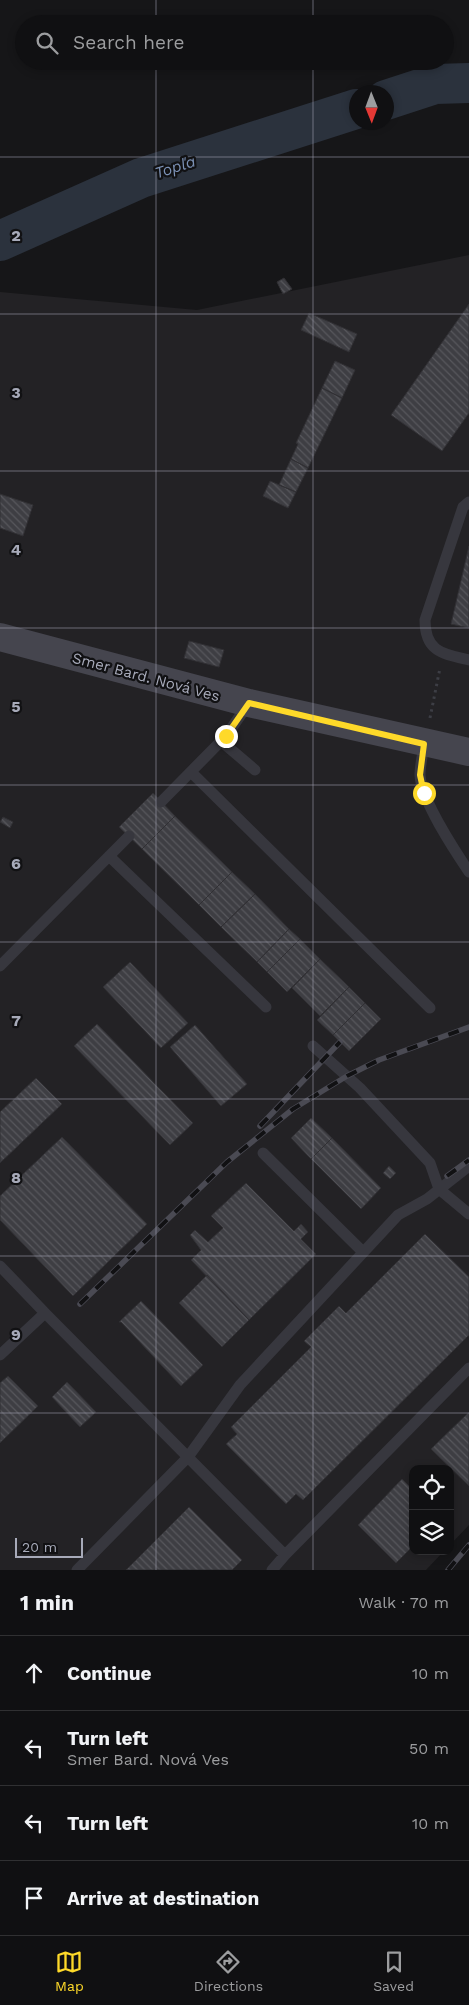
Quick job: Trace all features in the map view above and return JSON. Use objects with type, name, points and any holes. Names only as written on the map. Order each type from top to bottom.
[{"type":"street","name":"Smer Bard. Nová Ves","points":[[0,637],[249,703],[427,733],[469,752]]},
{"type":"lane","points":[[469,502],[463,507],[425,620],[425,634],[432,646],[443,654],[469,660]]},
{"type":"lane","points":[[161,802],[220,742],[249,703]]},
{"type":"lane","points":[[427,733],[420,775],[424,793],[454,850],[469,872]]},
{"type":"lane","points":[[220,742],[255,770]]},
{"type":"lane","points":[[191,772],[430,1008]]},
{"type":"lane","points":[[0,966],[129,836]]},
{"type":"lane","points":[[109,856],[266,1007]]},
{"type":"lane","points":[[313,1046],[360,1088],[430,1163],[440,1189],[469,1214]]},
{"type":"lane","points":[[264,1153],[363,1252]]},
{"type":"lane","points":[[77,1570],[188,1457],[240,1385],[398,1214],[427,1200],[469,1166]]},
{"type":"lane","points":[[0,1266],[285,1555]]},
{"type":"lane","points":[[0,1355],[46,1313]]},
{"type":"lane","points":[[272,1570],[469,1368]]},
{"type":"path","points":[[427,733],[443,654]]},
{"type":"shaded area","points":[[469,255],[469,1525],[454,1541],[454,1465],[409,1465],[409,1555],[440,1555],[426,1570],[0,1570],[0,292],[197,310]]},
{"type":"building","points":[[284,278],[292,289],[283,294],[277,282]]},
{"type":"building","points":[[469,304],[469,413],[442,451],[391,415]]},
{"type":"building","points":[[309,313],[357,334],[349,352],[301,330]]},
{"type":"building","points":[[335,361],[355,370],[342,398],[322,388]]},
{"type":"building","points":[[322,388],[342,398],[308,468],[291,459],[298,444],[296,443]]},
{"type":"building","points":[[291,459],[308,468],[296,492],[279,485]]},
{"type":"building","points":[[270,481],[296,492],[288,508],[263,496]]},
{"type":"building","points":[[0,494],[33,505],[23,536],[0,528]]},
{"type":"building","points":[[469,546],[469,628],[451,624]]},
{"type":"building","points":[[189,641],[224,650],[219,667],[184,658]]},
{"type":"building","points":[[153,793],[175,816],[142,849],[119,827]]},
{"type":"building","points":[[175,816],[232,872],[199,905],[142,849]]},
{"type":"building","points":[[3,817],[13,822],[10,828],[0,822]]},
{"type":"building","points":[[232,872],[255,894],[221,927],[199,905]]},
{"type":"building","points":[[255,894],[289,929],[257,962],[221,927]]},
{"type":"building","points":[[289,929],[300,939],[267,972],[257,962]]},
{"type":"building","points":[[300,939],[320,959],[287,992],[267,972]]},
{"type":"building","points":[[320,959],[349,987],[320,1016],[292,988]]},
{"type":"building","points":[[130,962],[188,1023],[161,1048],[103,987]]},
{"type":"building","points":[[349,987],[365,1003],[333,1035],[317,1020]]},
{"type":"building","points":[[365,1003],[381,1019],[349,1051],[333,1035]]},
{"type":"building","points":[[97,1024],[193,1123],[170,1145],[74,1046]]},
{"type":"building","points":[[195,1025],[247,1084],[221,1106],[170,1047]]},
{"type":"building","points":[[36,1078],[62,1104],[0,1163],[0,1112]]},
{"type":"building","points":[[311,1118],[332,1138],[311,1159],[291,1138]]},
{"type":"building","points":[[62,1137],[147,1224],[73,1296],[0,1220],[0,1196]]},
{"type":"building","points":[[332,1138],[381,1188],[361,1209],[311,1159]]},
{"type":"building","points":[[389,1166],[396,1173],[390,1179],[383,1173]]},
{"type":"building","points":[[246,1183],[294,1231],[301,1224],[308,1232],[301,1239],[316,1254],[249,1320],[191,1260],[201,1250],[190,1235],[195,1230],[208,1242],[223,1228],[211,1216]]},
{"type":"building","points":[[425,1234],[469,1277],[469,1335],[303,1500],[296,1494],[286,1504],[226,1444],[237,1434],[231,1427],[311,1347],[304,1341],[339,1306],[346,1313]]},
{"type":"building","points":[[207,1275],[249,1320],[222,1347],[179,1303]]},
{"type":"building","points":[[141,1301],[203,1365],[181,1386],[119,1322]]},
{"type":"building","points":[[8,1376],[38,1406],[0,1443],[0,1383]]},
{"type":"building","points":[[67,1382],[96,1412],[80,1427],[52,1397]]},
{"type":"building","points":[[469,1412],[469,1486],[454,1471],[454,1465],[447,1465],[431,1449]]},
{"type":"building","points":[[402,1479],[409,1486],[409,1550],[396,1563],[358,1525]]},
{"type":"building","points":[[189,1507],[242,1560],[232,1570],[126,1570]]},
{"type":"waterway","name":"Topľa","points":[[394,97],[435,84],[469,83]]},
{"type":"waterway","name":"Topľa","points":[[0,241],[141,178],[349,111]]},
{"type":"railway","points":[[80,1304],[227,1162],[293,1109],[347,1076],[379,1060],[469,1027]]},
{"type":"railway","points":[[260,1126],[340,1042]]},
{"type":"railway","points":[[447,1176],[469,1160]]},
{"type":"railway","points":[[448,1570],[469,1545]]},
{"type":"route","points":[[226,736],[249,703],[424,744],[420,775],[424,793]]}]
